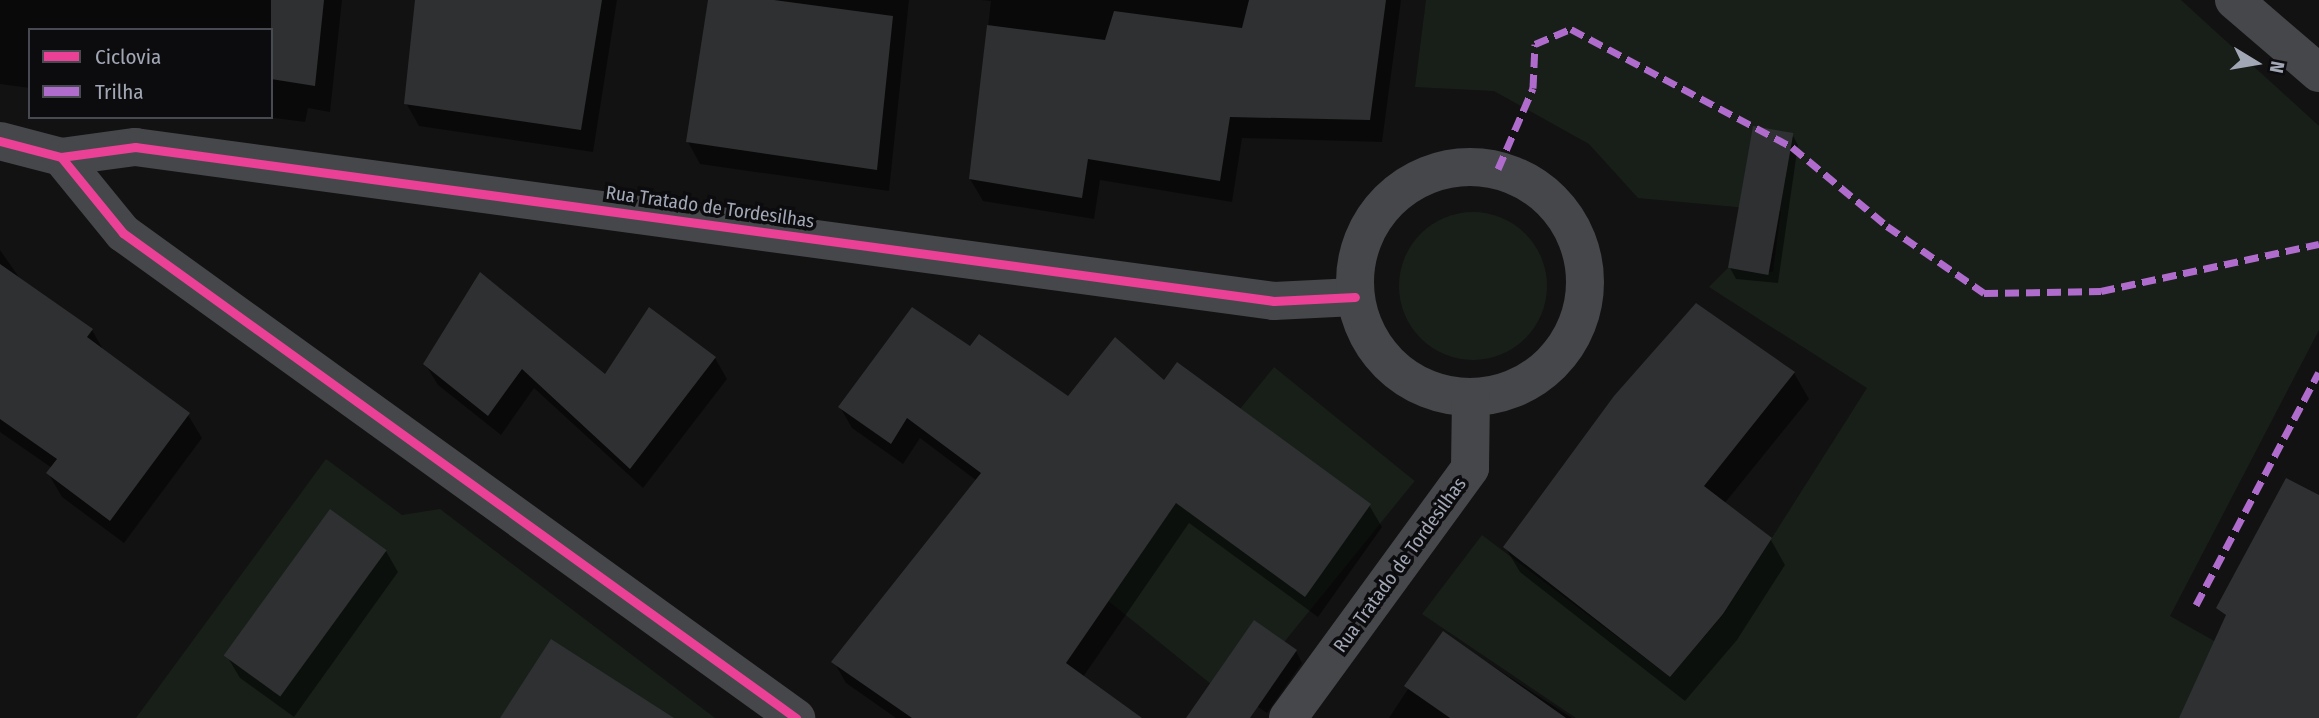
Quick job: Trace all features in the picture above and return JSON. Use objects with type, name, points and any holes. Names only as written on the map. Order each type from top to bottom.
[{"type":"street","points":[[2234,0],[2319,73]]},
{"type":"street","name":"Rua Tratado de Tordesilhas","points":[[0,141],[61,157],[135,147],[1274,300],[1355,297]]},
{"type":"street","points":[[61,157],[123,233],[796,718]]},
{"type":"street","points":[[1461,167],[1497,169],[1550,201],[1578,241],[1586,277],[1581,314],[1565,348],[1539,374],[1507,393],[1471,398],[1437,394],[1406,380],[1370,338],[1355,297],[1356,259],[1370,225],[1393,196],[1424,176],[1461,167]]},
{"type":"street","name":"Rua Tratado de Tordesilhas","points":[[1288,718],[1470,468],[1471,398]]},
{"type":"shaded area","points":[[1426,0],[2181,0],[2319,126],[2319,330],[2170,616],[2283,680],[2218,718],[1576,718],[1422,614],[1482,535],[1670,677],[1723,615],[1867,388],[1709,287],[1728,268],[1773,272],[1781,211],[1638,198],[1589,144],[1494,91],[1415,87]]},
{"type":"shaded area","points":[[1473,212],[1501,218],[1525,234],[1541,258],[1547,286],[1541,314],[1525,338],[1501,354],[1473,360],[1445,354],[1421,338],[1405,314],[1399,286],[1405,258],[1421,234],[1445,218]]},
{"type":"shaded area","points":[[1274,367],[1415,481],[1235,703],[1094,589]]},
{"type":"shaded area","points":[[326,459],[402,515],[440,509],[715,718],[136,718]]},
{"type":"building","points":[[271,0],[324,0],[315,86],[273,79]]},
{"type":"building","points":[[415,0],[602,0],[581,130],[404,104]]},
{"type":"building","points":[[708,0],[774,0],[893,16],[877,170],[686,142]]},
{"type":"building","points":[[1249,0],[1386,0],[1370,120],[1230,117],[1220,181],[1088,159],[1082,198],[969,179],[987,25],[1105,40],[1114,11],[1242,28]]},
{"type":"building","points":[[1753,126],[1793,133],[1768,275],[1728,268]]},
{"type":"building","points":[[0,264],[93,329],[87,337],[190,413],[110,521],[46,473],[57,459],[0,419]]},
{"type":"building","points":[[480,272],[605,374],[649,307],[716,357],[630,469],[522,369],[488,416],[423,364]]},
{"type":"building","points":[[1696,303],[1795,372],[1704,486],[1772,538],[1723,614],[1670,677],[1503,547],[1614,396]]},
{"type":"building","points":[[912,307],[970,346],[979,334],[1068,396],[1115,337],[1164,380],[1177,362],[1371,504],[1305,597],[1176,503],[1066,663],[1142,718],[912,718],[831,662],[981,473],[907,418],[891,444],[838,407]]},
{"type":"building","points":[[2286,478],[2319,495],[2319,718],[2179,718],[2226,615],[2216,608]]},
{"type":"building","points":[[330,509],[387,550],[280,697],[224,655]]},
{"type":"building","points":[[1254,620],[1297,650],[1250,718],[1186,718]]},
{"type":"building","points":[[1443,631],[1566,718],[1450,718],[1404,686]]},
{"type":"building","points":[[551,639],[674,718],[500,718]]},
{"type":"marked path","points":[[1498,169],[1533,88],[1535,44],[1571,29],[1792,147],[1887,226],[1984,293],[2101,291],[2319,244]]},
{"type":"marked path","points":[[2196,605],[2319,372]]},
{"type":"cycle path","points":[[0,141],[61,157],[135,147],[1274,301],[1355,297]]},
{"type":"cycle path","points":[[61,157],[123,233],[796,718]]}]
